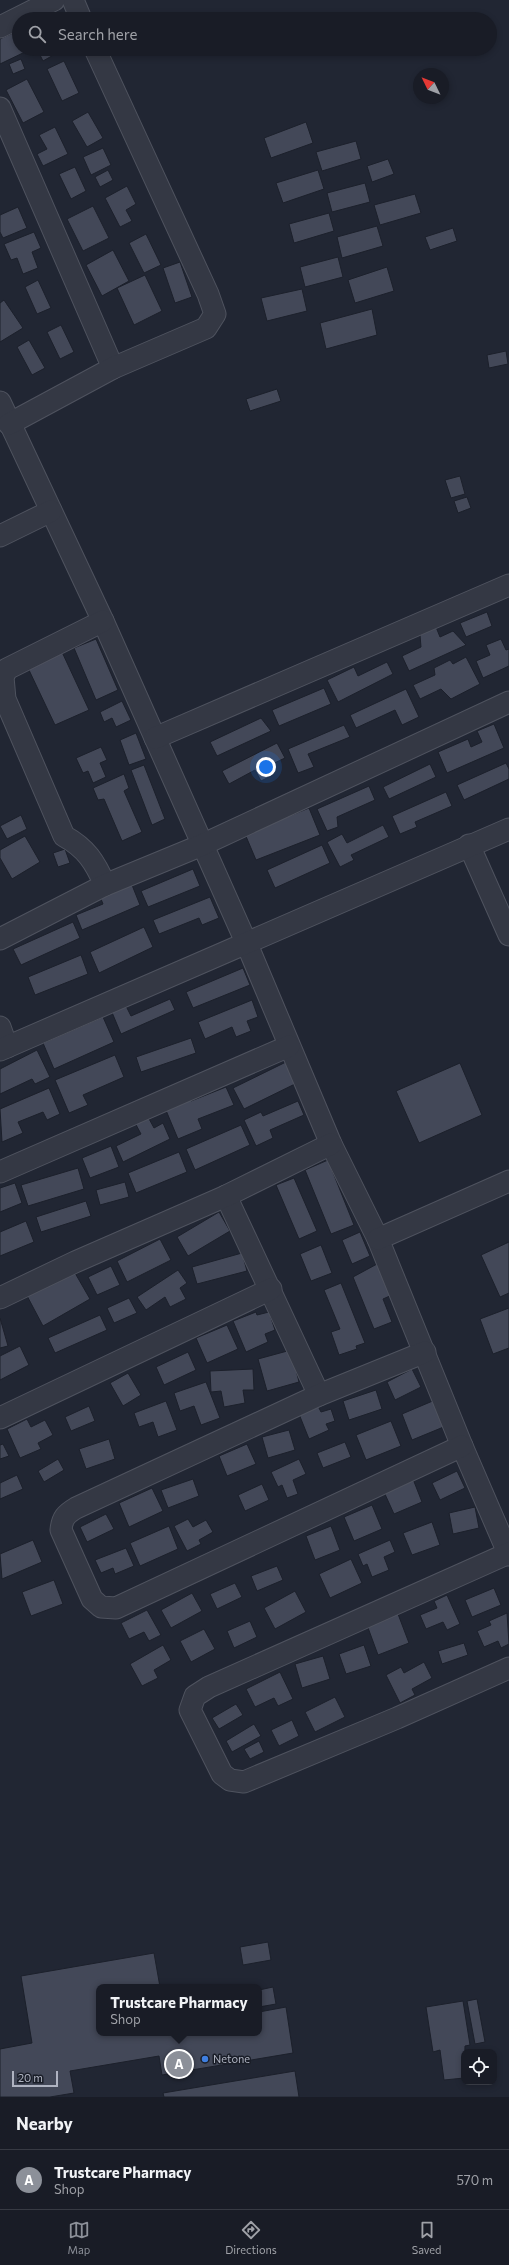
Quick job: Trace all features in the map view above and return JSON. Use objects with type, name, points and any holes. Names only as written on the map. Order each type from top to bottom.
[{"type":"street","points":[[30,12],[54,0]]},
{"type":"street","points":[[73,0],[78,12]]},
{"type":"street","points":[[0,27],[12,21]]},
{"type":"street","points":[[98,56],[208,294],[215,314],[206,328],[4,415],[103,621],[246,942],[331,1144],[378,1239],[462,1446],[509,1554],[209,1687],[195,1696],[190,1710],[222,1774],[230,1780],[244,1782],[397,1718],[509,1668]]},
{"type":"street","points":[[0,108],[113,368]]},
{"type":"street","points":[[0,536],[51,512]]},
{"type":"street","points":[[155,738],[509,584]]},
{"type":"street","points":[[103,621],[7,669],[2,677],[5,699],[64,836],[79,844],[88,853],[96,864],[105,885]]},
{"type":"street","points":[[0,939],[105,885],[202,845],[509,702]]},
{"type":"street","points":[[0,1027],[3,1049],[469,845],[509,829]]},
{"type":"street","points":[[469,845],[509,935]]},
{"type":"street","points":[[0,1172],[289,1046]]},
{"type":"street","points":[[0,1298],[74,1262],[226,1196],[331,1144]]},
{"type":"street","points":[[378,1239],[509,1181]]},
{"type":"street","points":[[226,1196],[320,1395]]},
{"type":"street","points":[[0,1418],[271,1289]]},
{"type":"street","points":[[425,1352],[320,1395],[66,1514],[62,1521],[61,1530],[92,1599],[101,1607],[116,1608],[462,1446]]},
{"type":"building","points":[[12,33],[12,56],[17,56],[0,64],[0,39]]},
{"type":"building","points":[[40,56],[52,56],[43,61]]},
{"type":"building","points":[[21,59],[25,69],[13,74],[9,64]]},
{"type":"building","points":[[64,61],[79,93],[62,101],[47,69]]},
{"type":"building","points":[[27,79],[44,112],[23,123],[6,90]]},
{"type":"building","points":[[88,112],[103,138],[87,147],[72,121]]},
{"type":"building","points":[[306,122],[313,143],[271,158],[264,138]]},
{"type":"building","points":[[55,127],[68,154],[43,166],[37,154],[47,149],[39,135]]},
{"type":"building","points":[[356,141],[361,159],[322,171],[316,152]]},
{"type":"building","points":[[103,148],[111,165],[91,175],[83,157]]},
{"type":"building","points":[[388,159],[394,174],[372,182],[367,166]]},
{"type":"building","points":[[75,167],[86,191],[71,199],[59,174]]},
{"type":"building","points":[[108,170],[113,180],[100,187],[95,177]]},
{"type":"building","points":[[318,170],[324,189],[283,203],[276,183]]},
{"type":"building","points":[[365,183],[370,202],[332,212],[327,193]]},
{"type":"building","points":[[127,186],[136,204],[126,210],[132,221],[120,227],[105,198]]},
{"type":"building","points":[[415,194],[421,213],[380,225],[374,205]]},
{"type":"building","points":[[93,206],[109,238],[83,251],[67,219]]},
{"type":"building","points":[[18,207],[27,228],[3,238],[0,232],[0,215]]},
{"type":"building","points":[[329,213],[334,231],[294,243],[289,224]]},
{"type":"building","points":[[377,226],[383,246],[342,258],[337,237]]},
{"type":"building","points":[[453,228],[457,241],[430,250],[425,237]]},
{"type":"building","points":[[34,232],[41,248],[32,252],[38,268],[23,274],[17,258],[11,260],[4,244]]},
{"type":"building","points":[[146,234],[161,265],[144,273],[129,243]]},
{"type":"building","points":[[113,250],[129,281],[102,296],[86,265]]},
{"type":"building","points":[[338,257],[343,277],[305,287],[300,267]]},
{"type":"building","points":[[180,262],[192,297],[175,303],[163,268]]},
{"type":"building","points":[[387,267],[394,291],[355,303],[348,280]]},
{"type":"building","points":[[145,275],[162,311],[134,325],[117,288]]},
{"type":"building","points":[[38,280],[51,308],[37,314],[25,287]]},
{"type":"building","points":[[302,289],[307,311],[267,321],[261,298]]},
{"type":"building","points":[[4,300],[23,328],[0,342],[0,303]]},
{"type":"building","points":[[372,309],[377,335],[326,349],[320,323]]},
{"type":"building","points":[[61,325],[74,352],[60,359],[47,332]]},
{"type":"building","points":[[29,340],[45,368],[32,375],[17,347]]},
{"type":"building","points":[[506,351],[508,364],[489,368],[487,355]]},
{"type":"building","points":[[277,389],[281,401],[250,411],[246,399]]},
{"type":"building","points":[[460,476],[465,494],[451,498],[445,480]]},
{"type":"building","points":[[467,497],[471,508],[458,513],[454,501]]},
{"type":"building","points":[[487,612],[492,626],[466,637],[460,623]]},
{"type":"building","points":[[436,627],[440,637],[453,631],[466,645],[409,671],[402,656],[421,647],[420,635]]},
{"type":"building","points":[[96,639],[118,690],[96,700],[74,648]]},
{"type":"building","points":[[501,639],[506,650],[509,649],[509,666],[483,678],[476,661],[490,655],[486,645]]},
{"type":"building","points":[[62,652],[89,710],[55,725],[28,668]]},
{"type":"building","points":[[466,657],[480,684],[451,699],[441,689],[420,699],[413,685],[435,675],[434,668],[450,660],[453,664]]},
{"type":"building","points":[[387,662],[393,674],[338,702],[327,680],[354,667],[358,676]]},
{"type":"building","points":[[324,688],[331,704],[279,726],[272,710]]},
{"type":"building","points":[[406,689],[419,717],[402,725],[395,710],[356,728],[350,715]]},
{"type":"building","points":[[122,701],[131,720],[116,727],[112,718],[104,722],[100,712]]},
{"type":"building","points":[[261,718],[271,731],[217,756],[210,742]]},
{"type":"building","points":[[494,724],[504,748],[447,773],[438,752],[468,739],[471,747],[482,742],[477,731]]},
{"type":"building","points":[[344,725],[350,737],[308,754],[314,767],[298,773],[288,749]]},
{"type":"building","points":[[136,733],[146,759],[129,765],[120,740]]},
{"type":"building","points":[[277,743],[285,758],[268,766],[273,775],[261,781],[255,770],[229,784],[222,771]]},
{"type":"building","points":[[101,747],[107,760],[100,763],[106,777],[93,783],[88,771],[83,773],[76,758]]},
{"type":"building","points":[[506,763],[509,769],[509,779],[464,800],[457,785]]},
{"type":"building","points":[[430,764],[436,777],[389,799],[383,787]]},
{"type":"building","points":[[144,765],[165,819],[152,825],[131,770]]},
{"type":"building","points":[[124,774],[129,788],[124,791],[142,832],[122,841],[104,799],[98,800],[93,788]]},
{"type":"building","points":[[369,786],[375,800],[337,817],[338,827],[327,831],[317,809]]},
{"type":"building","points":[[446,792],[452,806],[415,822],[417,827],[400,834],[392,816]]},
{"type":"building","points":[[309,808],[320,835],[256,860],[245,834]]},
{"type":"building","points":[[21,815],[27,829],[7,839],[0,826]]},
{"type":"building","points":[[383,825],[389,837],[351,855],[354,860],[340,867],[327,842],[342,834],[347,843]]},
{"type":"building","points":[[25,836],[40,862],[12,879],[0,858],[0,850]]},
{"type":"building","points":[[322,845],[330,863],[275,888],[267,870]]},
{"type":"building","points":[[65,849],[70,863],[58,867],[53,853]]},
{"type":"building","points":[[193,869],[200,886],[148,907],[141,891]]},
{"type":"building","points":[[130,880],[140,905],[82,930],[76,915],[103,904],[99,894]]},
{"type":"building","points":[[210,897],[219,918],[202,925],[199,918],[159,934],[153,920]]},
{"type":"building","points":[[73,922],[80,938],[21,965],[13,949]]},
{"type":"building","points":[[144,927],[153,947],[99,973],[90,952]]},
{"type":"building","points":[[81,955],[88,974],[35,995],[28,977]]},
{"type":"building","points":[[243,968],[250,985],[193,1008],[186,992]]},
{"type":"building","points":[[170,999],[175,1010],[121,1034],[111,1010],[125,1004],[131,1016]]},
{"type":"building","points":[[252,1000],[258,1017],[247,1021],[251,1031],[236,1037],[232,1027],[205,1039],[198,1022]]},
{"type":"building","points":[[103,1017],[114,1042],[54,1069],[43,1043]]},
{"type":"building","points":[[191,1038],[196,1053],[141,1072],[136,1057]]},
{"type":"building","points":[[37,1050],[50,1077],[35,1084],[32,1079],[0,1094],[0,1069]]},
{"type":"building","points":[[115,1055],[124,1077],[83,1095],[88,1105],[69,1113],[55,1080]]},
{"type":"building","points":[[286,1062],[297,1083],[244,1109],[233,1088]]},
{"type":"building","points":[[460,1063],[482,1115],[419,1143],[396,1091]]},
{"type":"building","points":[[226,1087],[234,1105],[198,1119],[202,1129],[178,1139],[165,1108],[189,1098],[191,1101]]},
{"type":"building","points":[[49,1088],[60,1114],[47,1120],[43,1112],[18,1122],[23,1133],[2,1142],[0,1109]]},
{"type":"building","points":[[298,1101],[304,1115],[270,1130],[273,1138],[256,1146],[244,1120],[261,1112],[263,1116]]},
{"type":"building","points":[[147,1115],[154,1128],[163,1123],[170,1139],[123,1162],[116,1146],[141,1134],[134,1121]]},
{"type":"building","points":[[241,1125],[250,1145],[195,1170],[186,1149]]},
{"type":"building","points":[[111,1146],[119,1167],[90,1178],[82,1158]]},
{"type":"building","points":[[179,1152],[187,1172],[136,1193],[128,1173]]},
{"type":"building","points":[[328,1160],[354,1225],[331,1234],[305,1170]]},
{"type":"building","points":[[78,1168],[84,1189],[28,1206],[21,1185]]},
{"type":"building","points":[[294,1178],[317,1231],[299,1239],[276,1185]]},
{"type":"building","points":[[125,1182],[129,1197],[100,1205],[96,1190]]},
{"type":"building","points":[[15,1183],[22,1203],[0,1212],[0,1188]]},
{"type":"building","points":[[86,1201],[91,1216],[41,1232],[36,1217]]},
{"type":"building","points":[[219,1212],[230,1231],[188,1256],[177,1237]]},
{"type":"building","points":[[26,1221],[34,1242],[0,1256],[0,1232]]},
{"type":"building","points":[[360,1232],[370,1256],[352,1264],[342,1240]]},
{"type":"building","points":[[160,1239],[171,1260],[127,1282],[117,1261]]},
{"type":"building","points":[[509,1242],[509,1293],[500,1297],[481,1255]]},
{"type":"building","points":[[321,1245],[332,1273],[311,1281],[300,1254]]},
{"type":"building","points":[[242,1253],[247,1271],[197,1284],[192,1267]]},
{"type":"building","points":[[377,1264],[392,1295],[383,1299],[392,1322],[374,1329],[353,1277]]},
{"type":"building","points":[[71,1266],[90,1299],[43,1326],[25,1292]]},
{"type":"building","points":[[111,1266],[120,1285],[97,1295],[88,1277]]},
{"type":"building","points":[[178,1270],[187,1283],[180,1288],[186,1299],[170,1307],[165,1297],[146,1310],[137,1297]]},
{"type":"building","points":[[341,1283],[365,1343],[356,1346],[357,1349],[339,1355],[331,1332],[340,1329],[324,1290]]},
{"type":"building","points":[[129,1298],[137,1313],[114,1323],[107,1308]]},
{"type":"building","points":[[509,1308],[509,1348],[493,1354],[480,1319]]},
{"type":"building","points":[[256,1312],[257,1315],[269,1312],[275,1330],[265,1334],[268,1342],[246,1352],[233,1321]]},
{"type":"building","points":[[100,1315],[107,1330],[55,1353],[48,1338]]},
{"type":"building","points":[[0,1318],[8,1346],[0,1348]]},
{"type":"building","points":[[227,1325],[238,1349],[207,1363],[196,1338]]},
{"type":"building","points":[[20,1346],[29,1365],[0,1380],[0,1356]]},
{"type":"building","points":[[291,1350],[299,1382],[267,1391],[258,1359]]},
{"type":"building","points":[[188,1352],[196,1370],[164,1385],[156,1367]]},
{"type":"building","points":[[253,1369],[254,1390],[243,1390],[245,1403],[224,1407],[221,1391],[211,1392],[210,1371]]},
{"type":"building","points":[[412,1369],[421,1387],[395,1400],[387,1382]]},
{"type":"building","points":[[128,1373],[141,1395],[123,1406],[110,1383]]},
{"type":"building","points":[[206,1382],[220,1418],[201,1425],[194,1406],[180,1411],[174,1393]]},
{"type":"building","points":[[376,1390],[382,1409],[349,1420],[343,1401]]},
{"type":"building","points":[[435,1400],[446,1426],[412,1440],[402,1414]]},
{"type":"building","points":[[166,1401],[177,1430],[158,1437],[153,1422],[139,1427],[134,1413]]},
{"type":"building","points":[[89,1406],[95,1421],[71,1431],[65,1417]]},
{"type":"building","points":[[318,1406],[321,1412],[331,1409],[335,1421],[326,1424],[329,1430],[309,1439],[299,1414]]},
{"type":"building","points":[[27,1419],[31,1427],[45,1420],[53,1435],[38,1443],[41,1449],[20,1458],[7,1429]]},
{"type":"building","points":[[391,1421],[401,1446],[366,1460],[356,1435]]},
{"type":"building","points":[[289,1430],[295,1450],[268,1458],[262,1437]]},
{"type":"building","points":[[109,1439],[115,1459],[86,1469],[79,1449]]},
{"type":"building","points":[[345,1442],[351,1457],[323,1468],[317,1453]]},
{"type":"building","points":[[3,1444],[9,1456],[0,1459],[0,1445]]},
{"type":"building","points":[[247,1444],[256,1464],[227,1476],[219,1456]]},
{"type":"building","points":[[58,1459],[64,1470],[44,1482],[38,1471]]},
{"type":"building","points":[[299,1459],[306,1474],[293,1480],[298,1494],[287,1498],[282,1485],[278,1487],[271,1472]]},
{"type":"building","points":[[457,1471],[465,1488],[440,1500],[432,1483]]},
{"type":"building","points":[[17,1475],[23,1489],[0,1499],[0,1483]]},
{"type":"building","points":[[193,1479],[199,1496],[168,1508],[161,1490]]},
{"type":"building","points":[[413,1479],[422,1502],[394,1514],[384,1492]]},
{"type":"building","points":[[262,1484],[269,1500],[245,1511],[238,1495]]},
{"type":"building","points":[[152,1488],[163,1511],[129,1527],[119,1503]]},
{"type":"building","points":[[372,1505],[382,1529],[354,1541],[344,1517]]},
{"type":"building","points":[[475,1507],[479,1528],[453,1534],[449,1513]]},
{"type":"building","points":[[106,1514],[114,1529],[87,1542],[80,1527]]},
{"type":"building","points":[[188,1519],[193,1527],[206,1520],[213,1532],[199,1540],[201,1544],[187,1551],[174,1526]]},
{"type":"building","points":[[432,1522],[440,1545],[412,1555],[403,1533]]},
{"type":"building","points":[[169,1526],[178,1549],[140,1566],[130,1543]]},
{"type":"building","points":[[331,1526],[340,1550],[315,1560],[306,1536]]},
{"type":"building","points":[[33,1540],[42,1562],[2,1579],[0,1554]]},
{"type":"building","points":[[390,1540],[395,1552],[384,1557],[389,1570],[372,1577],[367,1564],[363,1566],[358,1554]]},
{"type":"building","points":[[126,1548],[134,1566],[115,1574],[113,1568],[101,1573],[95,1560]]},
{"type":"building","points":[[351,1559],[362,1583],[330,1598],[319,1574]]},
{"type":"building","points":[[277,1566],[283,1580],[257,1591],[251,1576]]},
{"type":"building","points":[[54,1580],[63,1604],[31,1616],[22,1592]]},
{"type":"building","points":[[235,1583],[242,1597],[217,1609],[210,1594]]},
{"type":"building","points":[[494,1588],[501,1605],[472,1617],[465,1600]]},
{"type":"building","points":[[295,1591],[306,1612],[275,1629],[264,1608]]},
{"type":"building","points":[[192,1593],[202,1611],[171,1628],[161,1610]]},
{"type":"building","points":[[447,1595],[460,1624],[447,1630],[443,1622],[426,1629],[420,1615],[437,1608],[434,1601]]},
{"type":"building","points":[[147,1610],[161,1635],[149,1641],[144,1632],[129,1639],[121,1623]]},
{"type":"building","points":[[507,1613],[509,1644],[501,1648],[498,1641],[484,1647],[477,1631],[491,1625],[489,1621]]},
{"type":"building","points":[[398,1614],[409,1643],[378,1655],[367,1625]]},
{"type":"building","points":[[250,1621],[257,1637],[234,1648],[227,1631]]},
{"type":"building","points":[[204,1629],[215,1649],[191,1662],[180,1641]]},
{"type":"building","points":[[464,1643],[468,1655],[442,1664],[438,1651]]},
{"type":"building","points":[[163,1645],[171,1660],[154,1670],[158,1678],[142,1686],[130,1664]]},
{"type":"building","points":[[364,1645],[371,1666],[346,1674],[339,1654]]},
{"type":"building","points":[[323,1656],[330,1679],[302,1688],[295,1664]]},
{"type":"building","points":[[424,1662],[432,1678],[412,1689],[415,1695],[400,1703],[386,1675],[401,1667],[404,1673]]},
{"type":"building","points":[[280,1672],[293,1699],[278,1706],[274,1698],[255,1707],[246,1689]]},
{"type":"building","points":[[335,1697],[345,1717],[315,1732],[305,1712]]},
{"type":"building","points":[[236,1704],[243,1715],[219,1729],[212,1718]]},
{"type":"building","points":[[292,1720],[299,1736],[279,1746],[271,1730]]},
{"type":"building","points":[[254,1724],[261,1736],[232,1752],[226,1741]]},
{"type":"building","points":[[259,1741],[264,1752],[250,1759],[244,1749]]},
{"type":"building","points":[[268,1942],[271,1960],[243,1965],[240,1947]]},
{"type":"building","points":[[154,1953],[159,1984],[96,1984],[96,2036],[262,2036],[262,2011],[286,2007],[293,2053],[162,2075],[159,2056],[70,2071],[74,2093],[50,2097],[0,2097],[0,2049],[32,2043],[21,1976]]},
{"type":"building","points":[[273,1987],[276,2004],[262,2006],[262,1989]]},
{"type":"building","points":[[477,1999],[485,2042],[475,2044],[467,2001]]},
{"type":"building","points":[[463,2001],[470,2045],[465,2046],[465,2049],[461,2049],[461,2078],[444,2080],[440,2050],[433,2052],[426,2007]]},
{"type":"building","points":[[295,2071],[299,2097],[164,2097],[163,2093]]},
{"type":"place","name":"Netone","points":[[205,2059]]},
{"type":"place","name":"Trustcare Pharmacy","points":[[179,2064]]}]
